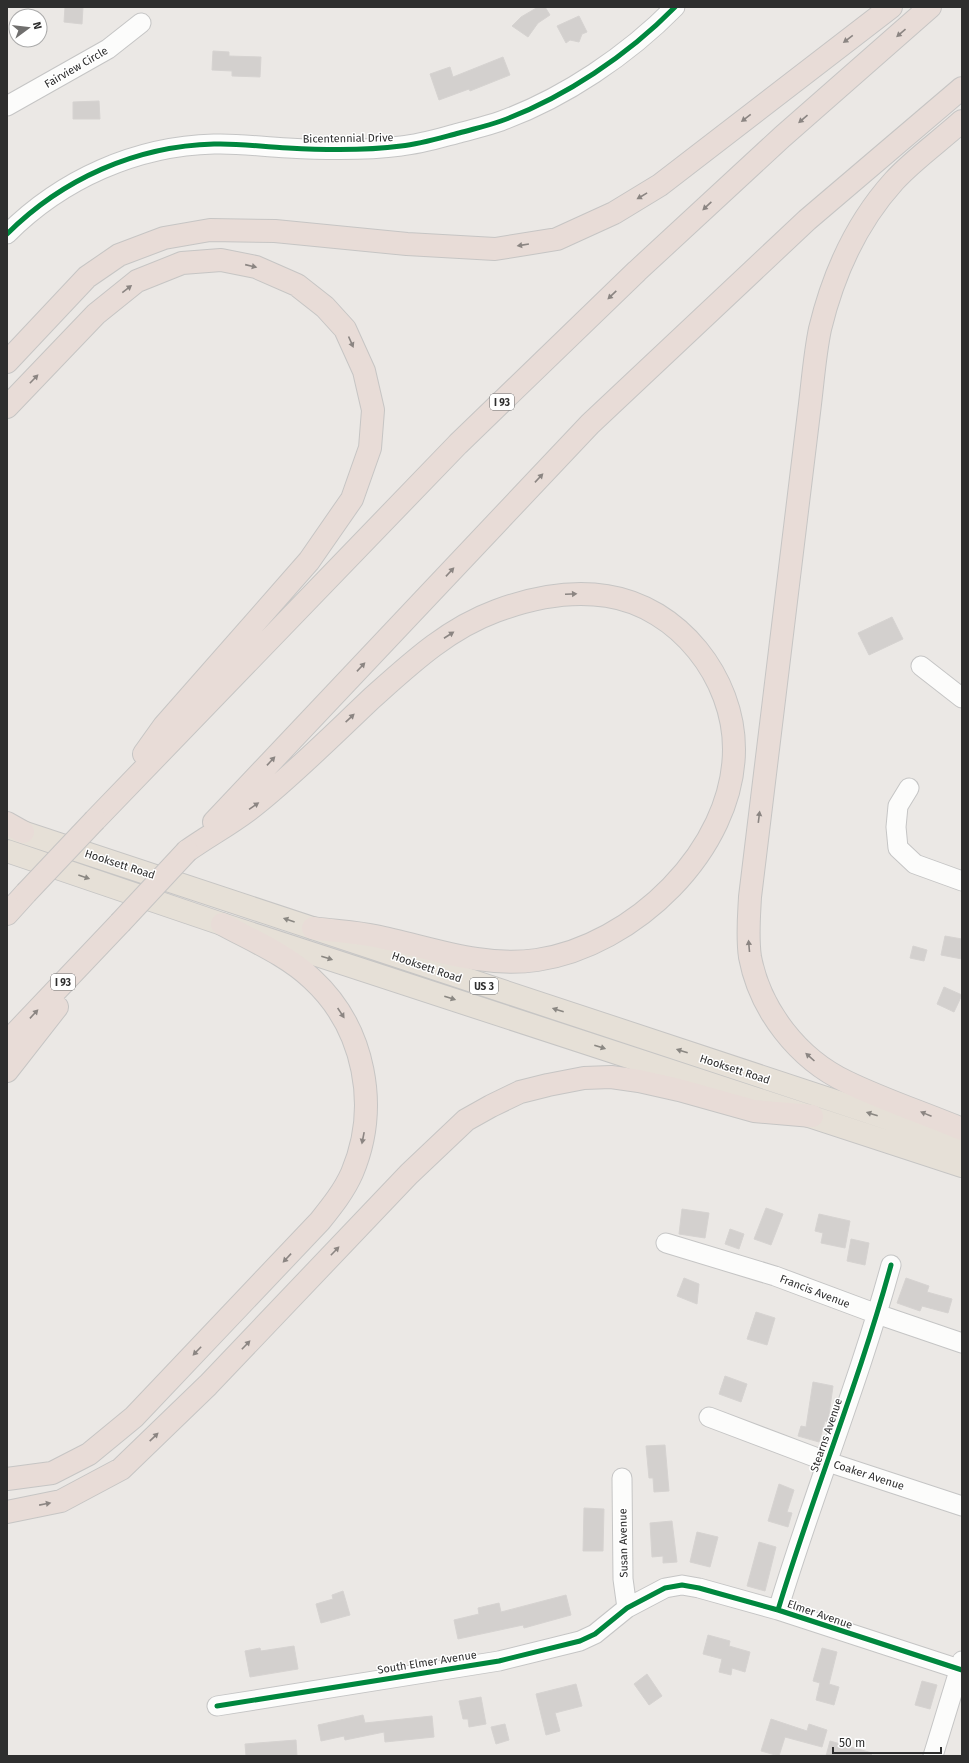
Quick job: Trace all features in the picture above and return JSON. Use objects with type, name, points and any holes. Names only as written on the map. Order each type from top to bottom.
[{"type":"highway","points":[[7,362],[87,277],[119,255],[164,238],[210,230],[275,231],[407,244],[495,249],[557,239],[614,213],[660,185],[891,7]]},
{"type":"highway","name":"I 93","points":[[7,914],[95,820],[458,444],[643,265],[782,137],[930,7]]},
{"type":"highway","name":"I 93","points":[[7,1042],[590,424],[807,220],[962,88]]},
{"type":"highway","points":[[962,121],[894,181],[862,222],[842,259],[831,286],[820,330],[810,404],[750,896],[748,931],[750,957],[761,990],[774,1017],[792,1041],[818,1064],[846,1082],[962,1129]]},
{"type":"highway","points":[[7,407],[96,314],[137,281],[182,263],[221,260],[256,268],[297,285],[325,307],[346,329],[364,371],[373,410],[370,448],[352,499],[309,561],[164,726],[95,820]]},
{"type":"highway","points":[[187,850],[258,803],[402,671],[433,645],[465,625],[493,612],[551,596],[580,594],[608,596],[631,602],[656,615],[698,649],[724,694],[731,722],[734,748],[732,773],[718,818],[705,843],[687,870],[649,909],[604,938],[580,949],[536,960],[497,962],[473,960],[374,936],[312,928]]},
{"type":"highway","points":[[7,905],[26,892]]},
{"type":"highway","points":[[7,1479],[52,1473],[89,1454],[134,1416],[320,1222],[339,1197],[351,1174],[360,1150],[365,1123],[366,1097],[356,1042],[345,1018],[329,995],[311,978],[283,958],[222,924]]},
{"type":"highway","points":[[7,1071],[62,1002],[79,965]]},
{"type":"highway","points":[[7,1512],[61,1501],[121,1469],[208,1385],[409,1174],[466,1120],[491,1106],[520,1092],[548,1085],[584,1078],[611,1077],[639,1081],[679,1090],[754,1111],[812,1116]]},
{"type":"main road","name":"Hooksett Road","points":[[12,827],[962,1143]]},
{"type":"main road","name":"Hooksett Road","points":[[7,851],[222,924],[962,1166]]},
{"type":"street","name":"Bicentennial Drive","points":[[7,234],[57,192],[88,175],[118,162],[151,152],[182,146],[216,144],[288,148],[370,149],[403,146],[435,140],[501,121],[562,93],[590,76],[645,35],[675,7]]},
{"type":"street","name":"Fairview Circle","points":[[7,106],[108,49],[141,23]]},
{"type":"street","points":[[920,666],[962,698]]},
{"type":"street","points":[[909,788],[898,806],[896,828],[898,848],[915,864],[962,881]]},
{"type":"street","name":"Francis Avenue","points":[[666,1243],[775,1276],[877,1314],[962,1343]]},
{"type":"street","name":"Stearns Avenue","points":[[778,1610],[796,1552],[828,1462],[877,1314],[891,1265]]},
{"type":"street","name":"Coaker Avenue","points":[[709,1417],[828,1462],[962,1506]]},
{"type":"street","name":"Susan Avenue","points":[[622,1478],[623,1579],[627,1608]]},
{"type":"street","name":"Elmer Avenue","points":[[627,1608],[666,1588],[682,1585],[699,1588],[778,1610],[961,1667]]},
{"type":"street","name":"South Elmer Avenue","points":[[217,1706],[499,1661],[573,1643],[595,1634],[627,1608]]},
{"type":"street","points":[[933,1756],[961,1667]]},
{"type":"building","points":[[65,7],[83,7],[82,24],[64,22]]},
{"type":"building","points":[[538,7],[545,7],[550,15],[538,23],[528,37],[512,26],[521,17]]},
{"type":"building","points":[[579,16],[587,32],[582,34],[579,42],[570,40],[566,43],[557,26]]},
{"type":"building","points":[[213,51],[229,52],[229,56],[261,57],[260,77],[232,76],[232,71],[212,70]]},
{"type":"building","points":[[503,57],[510,75],[470,91],[469,89],[439,100],[430,74],[450,67],[453,77]]},
{"type":"building","points":[[99,101],[100,119],[73,119],[73,102]]},
{"type":"building","points":[[892,617],[903,639],[869,655],[858,633]]},
{"type":"building","points":[[945,936],[962,939],[962,959],[941,955]]},
{"type":"building","points":[[913,946],[927,950],[924,961],[910,958]]},
{"type":"building","points":[[944,987],[962,995],[954,1012],[937,1004]]},
{"type":"building","points":[[766,1208],[783,1214],[771,1245],[754,1239]]},
{"type":"building","points":[[682,1209],[709,1213],[705,1238],[679,1234]]},
{"type":"building","points":[[819,1214],[850,1221],[845,1248],[821,1243],[823,1233],[815,1231]]},
{"type":"building","points":[[730,1229],[744,1234],[739,1249],[725,1244]]},
{"type":"building","points":[[851,1239],[869,1243],[865,1265],[847,1261]]},
{"type":"building","points":[[684,1278],[699,1284],[697,1304],[677,1296]]},
{"type":"building","points":[[906,1278],[929,1286],[927,1292],[952,1299],[948,1313],[922,1306],[920,1311],[897,1303]]},
{"type":"building","points":[[756,1312],[775,1318],[767,1345],[747,1339]]},
{"type":"building","points":[[725,1376],[747,1384],[741,1402],[719,1394]]},
{"type":"building","points":[[813,1382],[833,1386],[828,1422],[825,1421],[819,1442],[798,1436],[801,1426],[806,1427]]},
{"type":"building","points":[[665,1445],[669,1491],[654,1492],[653,1478],[649,1478],[646,1446]]},
{"type":"building","points":[[779,1484],[794,1490],[787,1512],[792,1513],[788,1527],[768,1521]]},
{"type":"building","points":[[584,1508],[604,1509],[603,1551],[583,1551]]},
{"type":"building","points":[[672,1521],[677,1562],[663,1563],[663,1556],[652,1557],[650,1523]]},
{"type":"building","points":[[697,1532],[718,1537],[710,1567],[690,1562]]},
{"type":"building","points":[[759,1542],[776,1547],[765,1591],[747,1586]]},
{"type":"building","points":[[343,1591],[350,1615],[321,1623],[316,1604],[333,1599],[332,1595]]},
{"type":"building","points":[[566,1595],[571,1615],[524,1628],[523,1625],[458,1639],[454,1620],[479,1614],[478,1608],[499,1603],[501,1612]]},
{"type":"building","points":[[708,1635],[730,1641],[729,1646],[750,1652],[745,1672],[732,1668],[731,1675],[719,1672],[722,1659],[703,1654]]},
{"type":"building","points":[[294,1646],[298,1669],[250,1677],[245,1651],[260,1648],[261,1651]]},
{"type":"building","points":[[822,1648],[837,1652],[829,1684],[839,1687],[834,1705],[816,1700],[820,1683],[813,1681]]},
{"type":"building","points":[[647,1674],[662,1696],[649,1705],[634,1684]]},
{"type":"building","points":[[922,1681],[937,1685],[930,1709],[915,1705]]},
{"type":"building","points":[[576,1684],[582,1706],[555,1713],[560,1731],[546,1735],[536,1694]]},
{"type":"building","points":[[481,1697],[486,1724],[469,1727],[468,1719],[463,1719],[459,1701]]},
{"type":"building","points":[[363,1715],[365,1723],[432,1716],[434,1737],[385,1742],[384,1732],[345,1740],[344,1736],[321,1741],[318,1725]]},
{"type":"building","points":[[771,1719],[807,1731],[809,1724],[827,1730],[822,1747],[785,1737],[779,1756],[761,1751]]},
{"type":"building","points":[[505,1724],[509,1740],[496,1744],[491,1727]]},
{"type":"building","points":[[296,1740],[297,1756],[246,1756],[245,1744]]},
{"type":"building","points":[[830,1741],[872,1753],[871,1756],[826,1756]]},
{"type":"cycle path","points":[[7,234],[28,214],[76,182],[102,169],[156,151],[185,146],[214,144],[330,150],[387,148],[423,142],[496,123],[548,100],[594,73],[637,42],[675,7]]},
{"type":"cycle path","points":[[778,1610],[865,1352],[891,1265]]},
{"type":"cycle path","points":[[217,1706],[499,1661],[580,1641],[595,1634],[627,1608],[665,1588],[682,1585],[699,1588],[778,1610],[962,1670]]}]
